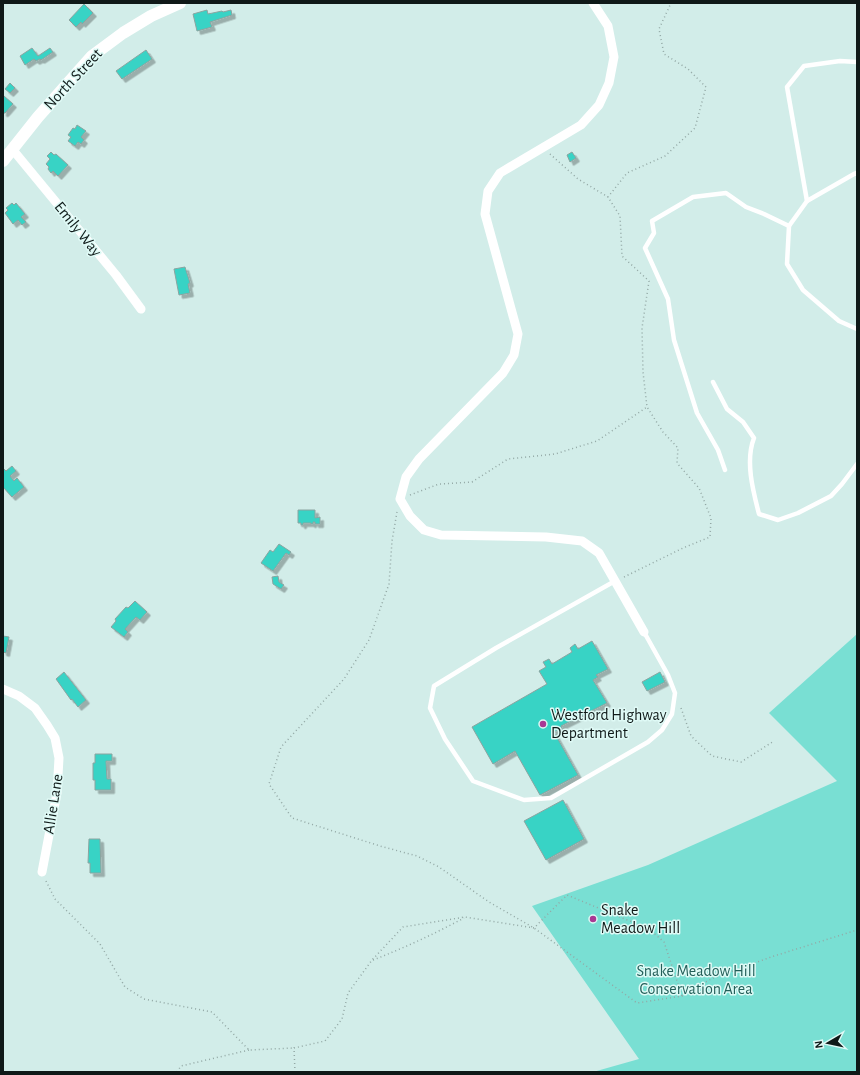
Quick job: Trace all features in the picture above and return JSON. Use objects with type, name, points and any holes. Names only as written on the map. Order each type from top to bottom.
[{"type":"main road","name":"North Street","points":[[3,162],[38,117],[92,56],[123,33],[151,16],[180,3]]},
{"type":"street","points":[[593,3],[608,26],[614,57],[609,83],[599,105],[581,125],[500,173],[488,191],[485,214],[518,334],[514,355],[503,373],[419,459],[406,477],[400,499],[410,516],[424,530],[441,535],[546,537],[582,540],[599,553],[644,632]]},
{"type":"street","name":"Emily Way","points":[[12,150],[116,275],[141,309]]},
{"type":"street","name":"Allie Lane","points":[[3,689],[19,696],[35,708],[55,738],[59,758],[58,792],[42,872]]},
{"type":"lane","points":[[806,201],[787,87],[804,66],[840,60],[857,62]]},
{"type":"lane","points":[[857,173],[806,201],[789,226],[787,264],[803,290],[839,321],[857,329]]},
{"type":"lane","points":[[725,470],[718,450],[697,413],[674,340],[668,299],[645,248],[654,233],[652,221],[693,197],[726,193],[746,207],[789,226]]},
{"type":"lane","points":[[713,382],[727,409],[743,422],[754,438],[750,448],[751,486],[758,514],[778,520],[798,513],[830,496],[842,484],[857,464]]},
{"type":"lane","points":[[615,581],[496,648],[434,686],[430,708],[446,740],[472,781],[524,800],[551,798],[648,742],[662,730],[672,714],[675,693],[668,675],[644,632]]},
{"type":"path","points":[[542,148],[578,179],[608,197]]},
{"type":"path","points":[[647,407],[597,441],[555,454],[508,459],[472,482],[439,484],[400,499],[392,541],[389,584],[369,640],[344,679],[281,747],[269,784],[292,818],[417,856],[438,867],[489,902],[534,928],[637,1004],[682,996],[711,979],[771,956],[857,930]]},
{"type":"path","points":[[675,693],[691,736],[712,756],[741,762],[774,741]]},
{"type":"path","points":[[42,872],[55,899],[100,944],[125,987],[144,999],[212,1012],[250,1050]]},
{"type":"path","points":[[534,928],[567,895],[650,929],[664,942],[682,996]]},
{"type":"path","points":[[177,1072],[181,1066],[250,1050],[294,1048],[325,1041],[342,1019],[348,993],[372,960],[403,927],[465,917],[534,928]]},
{"type":"path","points":[[372,960],[432,935],[465,917]]},
{"type":"path","points":[[294,1048],[296,1072]]},
{"type":"green space","name":"Snake Meadow Hill Conservation Area","points":[[857,634],[857,1072],[593,1072],[639,1059],[532,906],[648,865],[837,781],[769,713]]},
{"type":"building","points":[[84,4],[93,13],[82,24],[81,22],[76,27],[69,20]]},
{"type":"building","points":[[207,10],[208,14],[231,10],[232,15],[210,22],[212,27],[197,31],[193,14]]},
{"type":"building","points":[[32,48],[38,56],[50,48],[53,52],[41,60],[36,61],[34,59],[25,65],[20,56]]},
{"type":"building","points":[[146,50],[152,59],[122,79],[116,71]]},
{"type":"building","points":[[10,83],[15,88],[10,93],[5,89]]},
{"type":"building","points":[[4,96],[13,104],[5,113],[3,113],[3,97]]},
{"type":"building","points":[[77,125],[86,131],[81,137],[84,140],[81,144],[78,142],[75,146],[68,141],[71,137],[68,135]]},
{"type":"building","points":[[51,152],[54,155],[56,154],[68,165],[58,176],[53,171],[51,173],[46,164],[50,159],[47,156]]},
{"type":"building","points":[[572,152],[576,158],[570,162],[567,155]]},
{"type":"building","points":[[12,203],[14,205],[16,203],[25,214],[21,217],[26,222],[22,225],[18,220],[13,224],[5,213],[8,210],[6,208]]},
{"type":"building","points":[[185,267],[190,283],[188,284],[190,293],[179,295],[174,269]]},
{"type":"building","points":[[12,466],[16,471],[10,476],[14,481],[17,478],[24,487],[12,497],[3,487],[3,468],[6,471]]},
{"type":"building","points":[[298,510],[315,510],[315,518],[320,517],[320,524],[315,524],[315,522],[313,522],[313,524],[303,523],[303,525],[301,525],[301,523],[298,523]]},
{"type":"building","points":[[279,544],[291,552],[289,555],[286,553],[273,571],[261,563],[270,550],[273,552]]},
{"type":"building","points":[[278,576],[279,582],[284,585],[281,589],[273,584],[272,577]]},
{"type":"building","points":[[135,601],[147,612],[140,620],[136,617],[125,629],[128,632],[124,637],[111,627],[116,621],[115,619],[126,607],[128,608]]},
{"type":"building","points":[[3,636],[9,637],[6,653],[3,652]]},
{"type":"building","points":[[592,641],[608,669],[596,675],[598,677],[593,680],[607,703],[561,726],[562,728],[554,732],[578,775],[540,795],[515,751],[493,764],[472,727],[547,684],[539,671],[546,667],[543,662],[549,659],[552,664],[572,652],[570,648],[575,644],[578,649]]},
{"type":"building","points":[[64,672],[86,700],[78,707],[56,679]]},
{"type":"building","points":[[660,672],[665,682],[647,691],[642,682]]},
{"type":"building","points":[[95,754],[112,754],[112,761],[106,761],[107,779],[111,779],[111,790],[95,790],[95,780],[93,780],[93,763],[95,763]]},
{"type":"building","points":[[563,800],[584,839],[546,860],[524,821]]},
{"type":"building","points":[[89,839],[100,839],[101,873],[90,873],[90,863],[88,863]]},
{"type":"place","name":"Westford Highway Department","points":[[543,724]]},
{"type":"place","name":"Snake Meadow Hill","points":[[593,919]]}]
